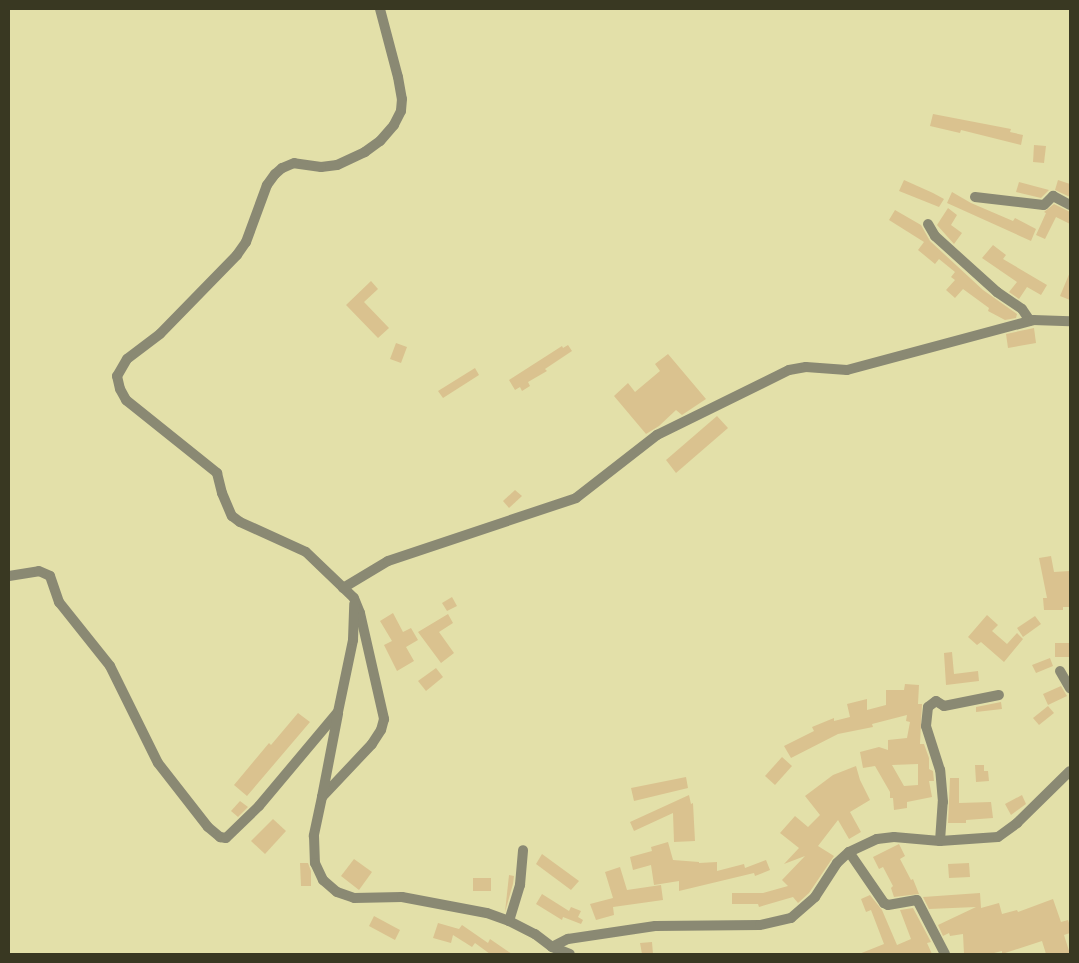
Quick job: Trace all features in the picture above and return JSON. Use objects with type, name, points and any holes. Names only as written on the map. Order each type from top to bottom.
[{"type":"street","points":[[322,796],[372,744],[381,730],[384,719],[360,613],[354,598],[306,552],[240,522],[232,516],[222,493],[217,473],[126,400],[120,389],[117,376],[127,359],[160,334],[237,255],[246,242],[267,185],[275,174],[282,168],[294,163],[321,167],[337,165],[365,152],[380,142],[394,125],[401,111],[402,99],[380,9]]},
{"type":"street","points":[[975,197],[1044,204],[1052,196],[1070,205]]},
{"type":"street","points":[[928,224],[935,236],[997,292],[1022,309],[1030,322]]},
{"type":"street","points":[[343,588],[388,561],[576,498],[657,435],[789,370],[806,367],[847,370],[1030,322],[1070,322]]},
{"type":"street","points":[[9,576],[39,571],[50,576],[59,602],[110,666],[158,763],[208,827],[220,837],[226,838],[232,834],[259,806],[338,712]]},
{"type":"street","points":[[354,598],[353,640],[314,836],[315,863],[324,880],[337,892],[354,898],[402,897],[450,905],[509,921],[535,934],[552,947],[570,954]]},
{"type":"street","points":[[1060,671],[1070,688]]},
{"type":"street","points":[[940,841],[943,802],[940,770],[926,726],[928,707],[936,701],[944,706],[999,695]]},
{"type":"street","points":[[552,947],[568,938],[655,926],[760,925],[791,918],[815,897],[837,863],[849,852],[877,839],[894,837],[940,841],[998,837],[1017,823],[1070,771]]},
{"type":"street","points":[[509,921],[520,885],[523,850]]},
{"type":"street","points":[[849,852],[884,903],[888,905],[917,900],[945,954]]},
{"type":"building","points":[[933,114],[1011,129],[1010,132],[1023,135],[1021,145],[961,130],[960,133],[930,126]]},
{"type":"building","points":[[1034,145],[1046,146],[1044,163],[1033,162]]},
{"type":"building","points":[[904,180],[944,199],[939,207],[899,191]]},
{"type":"building","points":[[1058,180],[1070,184],[1070,197],[1055,190]]},
{"type":"building","points":[[1019,182],[1049,190],[1041,198],[1016,192]]},
{"type":"building","points":[[952,192],[971,203],[1013,221],[1015,218],[1036,229],[1031,241],[947,203]]},
{"type":"building","points":[[1054,204],[1070,212],[1070,224],[1056,217],[1045,239],[1036,235],[1046,213],[1044,212]]},
{"type":"building","points":[[948,208],[957,215],[951,225],[962,233],[954,244],[937,225]]},
{"type":"building","points":[[895,210],[921,225],[930,241],[983,290],[1017,314],[1016,318],[1005,320],[988,311],[989,308],[963,289],[955,298],[946,290],[955,280],[951,277],[955,272],[939,259],[935,264],[918,250],[924,242],[889,220]]},
{"type":"building","points":[[993,245],[1006,255],[1003,259],[1047,285],[1041,295],[1027,287],[1019,299],[1009,292],[1017,282],[982,258]]},
{"type":"building","points":[[1070,272],[1070,300],[1060,296]]},
{"type":"building","points":[[371,281],[378,289],[364,302],[389,328],[378,338],[346,305]]},
{"type":"building","points":[[1034,328],[1036,343],[1008,348],[1006,334]]},
{"type":"building","points":[[396,343],[407,347],[401,363],[390,359]]},
{"type":"building","points":[[568,345],[572,351],[545,369],[547,371],[528,382],[530,386],[522,391],[520,387],[515,390],[509,380],[562,346],[563,348]]},
{"type":"building","points":[[668,354],[706,399],[682,415],[676,410],[659,426],[646,434],[614,396],[628,383],[635,392],[660,371],[655,364]]},
{"type":"building","points":[[475,368],[479,375],[443,398],[438,391]]},
{"type":"building","points":[[717,416],[728,428],[676,473],[666,460]]},
{"type":"building","points":[[515,490],[522,496],[509,508],[503,501]]},
{"type":"building","points":[[1051,556],[1054,572],[1070,571],[1070,607],[1063,607],[1063,610],[1044,610],[1043,598],[1047,598],[1039,558]]},
{"type":"building","points":[[452,597],[457,606],[447,611],[442,603]]},
{"type":"building","points":[[393,613],[403,632],[411,628],[418,640],[406,647],[414,661],[397,671],[384,645],[392,641],[380,621]]},
{"type":"building","points":[[448,614],[453,623],[439,632],[454,653],[441,663],[418,632]]},
{"type":"building","points":[[987,615],[998,625],[992,631],[1007,644],[1017,633],[1023,639],[1004,662],[981,642],[977,645],[968,637]]},
{"type":"building","points":[[1035,616],[1041,624],[1023,637],[1017,628]]},
{"type":"building","points":[[1055,643],[1070,643],[1070,657],[1055,657]]},
{"type":"building","points":[[952,652],[954,674],[978,671],[979,681],[946,685],[944,653]]},
{"type":"building","points":[[1050,658],[1053,666],[1036,673],[1032,665]]},
{"type":"building","points":[[436,668],[443,677],[426,691],[418,681]]},
{"type":"building","points":[[905,684],[919,685],[918,704],[922,704],[920,744],[924,744],[929,758],[929,769],[933,771],[934,781],[929,781],[932,797],[907,802],[907,808],[894,810],[893,798],[890,798],[890,792],[875,766],[863,768],[860,752],[879,747],[888,750],[888,740],[907,738],[910,722],[906,721],[907,715],[872,724],[873,727],[838,734],[791,758],[784,746],[814,731],[812,727],[834,718],[834,721],[850,717],[847,704],[867,699],[867,710],[886,705],[886,690],[904,690]],"holes":[[[918,764],[918,785],[904,786],[892,765]]]},
{"type":"building","points":[[1061,686],[1067,696],[1048,705],[1043,694]]},
{"type":"building","points":[[1001,702],[1002,709],[976,712],[976,707]]},
{"type":"building","points":[[1048,706],[1054,713],[1039,725],[1033,718]]},
{"type":"building","points":[[298,713],[310,722],[247,796],[234,785],[269,743],[271,745]]},
{"type":"building","points":[[782,757],[792,766],[775,785],[765,776]]},
{"type":"building","points":[[975,765],[984,765],[984,771],[988,771],[989,781],[976,782]]},
{"type":"building","points":[[856,766],[860,780],[870,800],[850,812],[861,832],[849,839],[838,820],[818,846],[834,856],[809,893],[798,903],[793,897],[759,907],[758,904],[732,904],[732,893],[763,893],[788,886],[782,880],[805,856],[784,864],[799,848],[780,833],[795,816],[808,827],[820,815],[805,796],[833,775]]},
{"type":"building","points":[[686,777],[688,788],[634,801],[631,788]]},
{"type":"building","points":[[950,778],[959,778],[959,803],[991,802],[993,818],[966,820],[966,823],[948,823]]},
{"type":"building","points":[[689,795],[691,804],[693,803],[695,841],[674,842],[673,813],[634,831],[630,822]]},
{"type":"building","points":[[1022,795],[1026,804],[1011,815],[1005,804]]},
{"type":"building","points":[[240,801],[248,807],[238,817],[231,811]]},
{"type":"building","points":[[273,819],[286,831],[265,854],[251,841]]},
{"type":"building","points":[[668,842],[673,860],[699,863],[717,862],[717,871],[744,864],[745,868],[766,860],[770,870],[755,876],[754,873],[679,891],[679,881],[654,885],[651,865],[633,870],[630,857],[652,851],[651,847]]},
{"type":"building","points":[[899,844],[905,856],[900,859],[911,880],[913,879],[919,894],[894,897],[891,888],[893,886],[883,867],[879,869],[873,857]]},
{"type":"building","points":[[542,854],[579,881],[571,890],[536,864]]},
{"type":"building","points":[[354,859],[372,872],[359,890],[341,876]]},
{"type":"building","points":[[300,863],[308,863],[311,871],[311,886],[301,886]]},
{"type":"building","points":[[969,863],[970,877],[949,878],[948,864]]},
{"type":"building","points":[[620,867],[627,890],[661,885],[663,900],[613,907],[614,915],[596,920],[590,904],[613,898],[605,872]]},
{"type":"building","points":[[509,875],[514,876],[505,912]]},
{"type":"building","points":[[473,878],[491,878],[491,891],[473,891]]},
{"type":"building","points":[[980,893],[981,908],[999,903],[1002,914],[1017,910],[1018,912],[1053,899],[1061,922],[1068,920],[1070,926],[1070,933],[1064,935],[1070,954],[1046,954],[1042,941],[1002,954],[1002,951],[990,954],[964,954],[963,934],[950,936],[949,933],[943,936],[938,925],[976,907],[929,909],[923,897]]},
{"type":"building","points":[[542,894],[569,911],[571,907],[581,911],[578,917],[583,920],[581,924],[563,917],[562,920],[536,904]]},
{"type":"building","points":[[870,895],[882,910],[897,945],[911,939],[900,910],[913,908],[931,942],[927,943],[932,954],[859,954],[884,944],[871,910],[866,912],[861,899]]},
{"type":"building","points":[[374,916],[400,930],[395,940],[369,926]]},
{"type":"building","points":[[438,923],[459,929],[462,925],[488,943],[490,939],[512,954],[490,954],[475,943],[472,947],[453,935],[451,943],[433,938]]},
{"type":"building","points":[[652,942],[653,954],[642,954],[640,943]]}]
